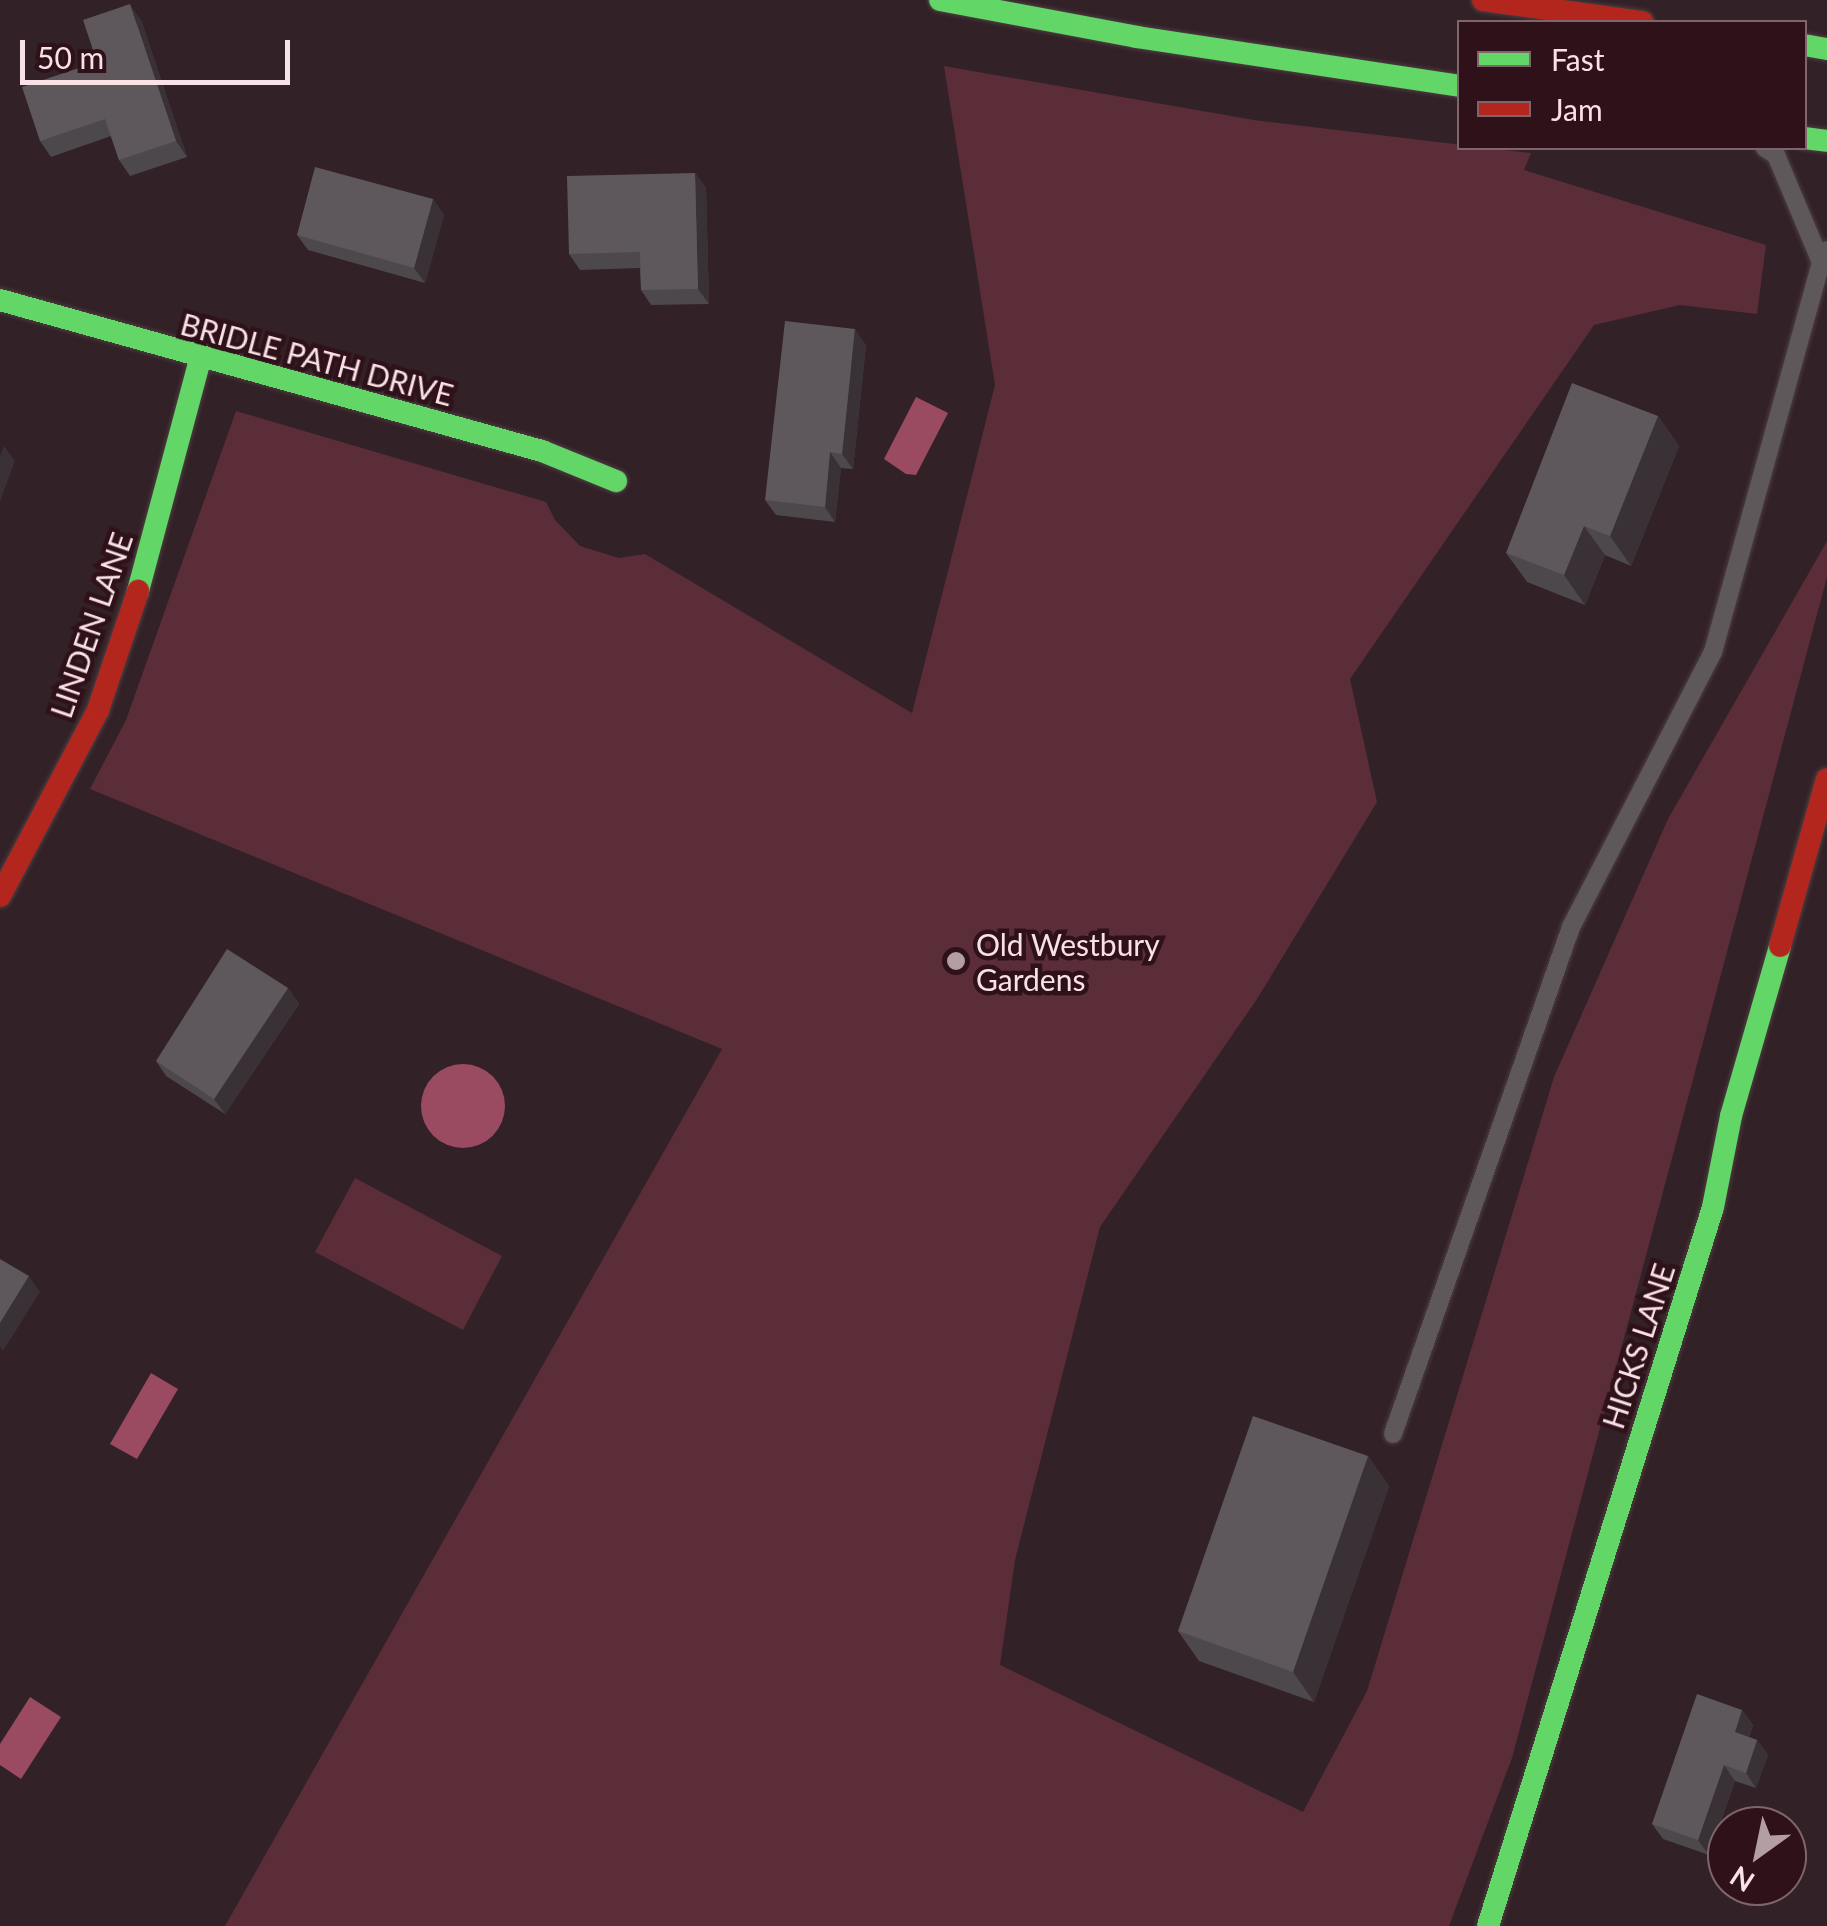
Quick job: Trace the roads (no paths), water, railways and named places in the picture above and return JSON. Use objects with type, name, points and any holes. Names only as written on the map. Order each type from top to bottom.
[{"type":"street","points":[[940,0],[1137,37],[1457,86]]},
{"type":"street","points":[[1482,0],[1627,20]]},
{"type":"street","name":"BRIDLE PATH DRIVE","points":[[0,300],[200,359],[542,451],[616,481]]},
{"type":"street","name":"LINDEN LANE","points":[[0,896],[98,710],[148,562],[200,359]]},
{"type":"street","name":"HICKS LANE","points":[[1488,1926],[1713,1207],[1732,1116],[1827,778]]},
{"type":"lane","points":[[1394,1434],[1571,927],[1713,652],[1824,256],[1776,155],[1768,150]]},
{"type":"place","name":"Old Westbury Gardens","points":[[956,961]]}]
